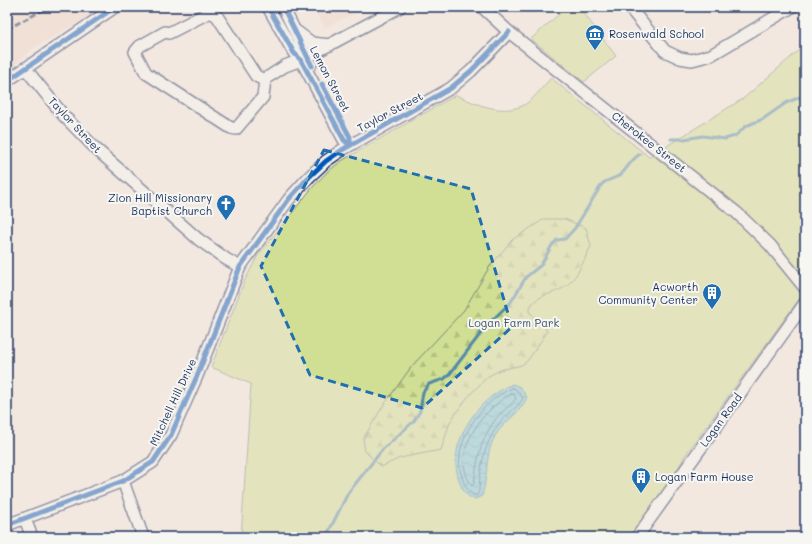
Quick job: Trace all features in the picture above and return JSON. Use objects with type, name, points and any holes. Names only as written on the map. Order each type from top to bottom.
[{"type":"street","points":[[7,81],[115,7]]},
{"type":"street","name":"Lemon Street","points":[[268,7],[294,53],[304,59]]},
{"type":"street","name":"Lemon Street","points":[[283,7],[296,31],[296,36],[304,59],[344,140],[350,145]]},
{"type":"street","points":[[264,80],[285,66],[304,59],[400,7]]},
{"type":"street","name":"Cherokee Street","points":[[482,7],[509,32],[737,213],[762,237],[805,288]]},
{"type":"street","points":[[629,7],[665,51],[680,58],[692,60],[711,55],[792,7]]},
{"type":"street","points":[[210,12],[217,16],[256,76],[264,80],[263,97],[236,129],[234,129],[146,73],[135,52],[140,46],[165,32],[169,33],[210,12]]},
{"type":"street","points":[[296,31],[312,43],[330,45]]},
{"type":"street","name":"Taylor Street","points":[[25,68],[64,116],[96,149],[198,239],[240,267],[272,220],[309,177],[326,161],[350,145],[433,100],[451,88],[471,71],[509,32]]},
{"type":"street","name":"Mitchell Hill Drive","points":[[7,525],[123,481],[152,462],[169,440],[197,376],[240,267]]},
{"type":"street","name":"Logan Road","points":[[637,537],[805,303]]},
{"type":"street","points":[[123,481],[143,537]]},
{"type":"street","points":[[25,519],[32,537]]},
{"type":"highlighted area","points":[[324,150],[471,189],[512,327],[422,408],[310,375],[261,266]]},
{"type":"shaded area","points":[[7,7],[106,7],[35,47],[7,72]]},
{"type":"shaded area","points":[[312,7],[367,7],[325,28]]},
{"type":"green space","points":[[567,7],[579,7],[616,56],[584,82],[531,39]]},
{"type":"green space","name":"Logan Farm Park","points":[[805,45],[805,291],[686,454],[640,537],[241,537],[251,384],[211,367],[244,282],[258,255],[312,188],[327,172],[343,160],[456,95],[488,107],[497,109],[514,108],[522,106],[530,101],[551,78],[649,157],[744,98]]},
{"type":"green space","points":[[544,219],[565,219],[586,228],[591,246],[574,278],[566,286],[539,298],[531,306],[529,312],[544,325],[547,332],[528,360],[522,365],[500,370],[487,377],[467,398],[450,422],[441,450],[400,458],[381,467],[365,451],[363,439],[383,406],[412,366],[464,310],[490,266],[512,240]]},
{"type":"water","points":[[513,384],[520,387],[527,397],[518,412],[497,433],[488,456],[482,496],[476,499],[473,498],[468,496],[462,489],[456,468],[457,453],[461,438],[467,424],[477,411],[500,390]]},
{"type":"waterway","points":[[671,139],[684,139],[703,136],[725,139],[735,136],[746,126],[763,119],[786,103],[805,95]]},
{"type":"waterway","points":[[326,537],[348,493],[383,449],[414,421],[420,411],[423,392],[429,384],[444,379],[449,375],[488,324],[511,302],[526,277],[541,265],[552,245],[557,240],[565,239],[575,228],[602,184],[620,175],[633,159],[640,154]]},
{"type":"railway","points":[[7,29],[49,7]]},
{"type":"cycle path","points":[[7,81],[115,7]]},
{"type":"cycle path","points":[[268,7],[294,53],[301,60],[344,140],[350,145]]},
{"type":"cycle path","points":[[283,7],[312,66]]},
{"type":"cycle path","points":[[7,525],[123,481],[153,462],[171,435],[197,376],[240,267],[289,199],[326,161],[342,150],[451,88],[471,71],[509,32]]},
{"type":"cycle path","points":[[322,84],[350,137],[350,145]]},
{"type":"place","name":"Rosenwald School","points":[[595,51]]},
{"type":"place","name":"Zion Hill Missionary Baptist Church","points":[[226,221]]},
{"type":"place","name":"Acworth Community Center","points":[[712,310]]},
{"type":"place","name":"Logan Farm House","points":[[641,494]]}]
